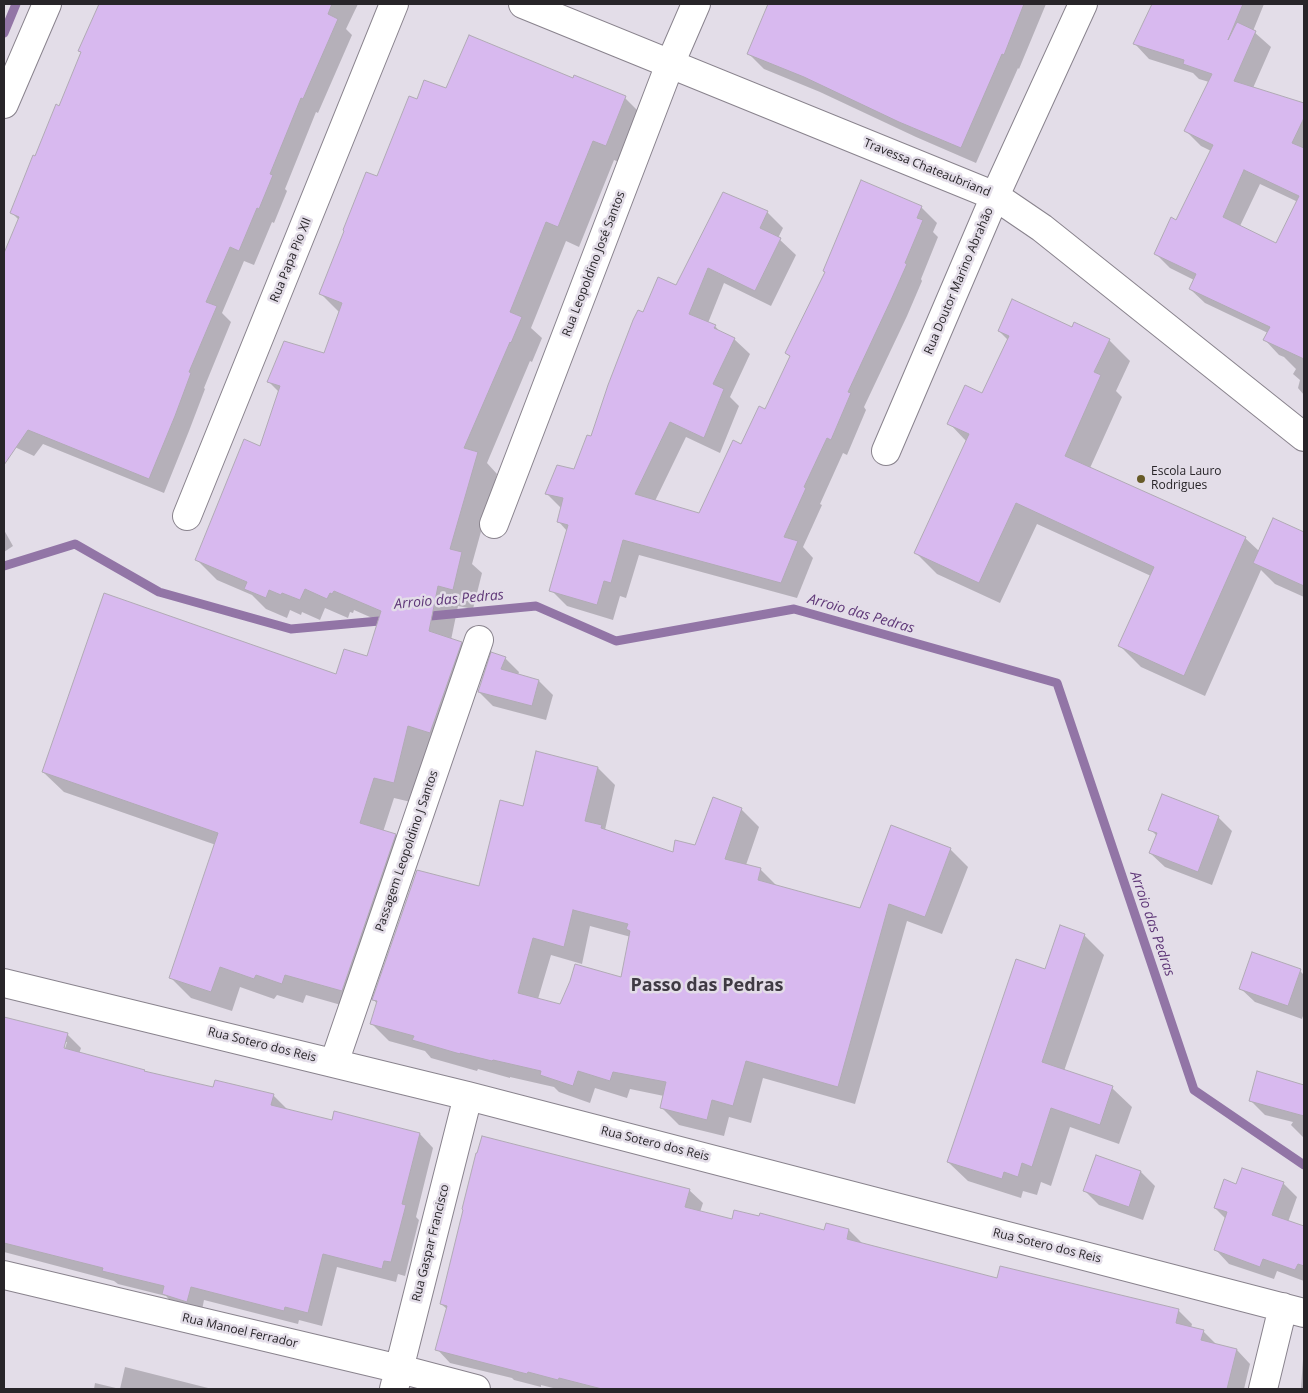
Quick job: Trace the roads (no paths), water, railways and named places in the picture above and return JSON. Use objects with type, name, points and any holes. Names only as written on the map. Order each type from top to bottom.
[{"type":"street","points":[[4,104],[46,4]]},
{"type":"street","name":"Rua Papa Pio XII","points":[[187,516],[394,4]]},
{"type":"street","name":"Travessa Chateaubriand","points":[[523,4],[995,196],[1042,228],[1304,437]]},
{"type":"street","name":"Rua Leopoldino José Santos","points":[[494,524],[670,64],[696,4]]},
{"type":"street","name":"Rua Doutor Marino Abrahão","points":[[886,451],[995,196],[1084,4]]},
{"type":"street","name":"Passagem Leopoldino J Santos","points":[[334,1063],[479,640]]},
{"type":"street","name":"Rua Sotero dos Reis","points":[[4,982],[468,1096],[1294,1310]]},
{"type":"street","name":"Rua Gaspar Francisco","points":[[397,1379],[468,1096]]},
{"type":"street","name":"Rua Manoel Ferrador","points":[[4,1275],[397,1379],[476,1389]]},
{"type":"street","points":[[1263,1389],[1294,1310]]},
{"type":"waterway","points":[[4,33],[16,4]]},
{"type":"waterway","name":"Arroio das Pedras","points":[[4,566],[75,544],[159,592],[291,629],[390,620]]},
{"type":"waterway","name":"Arroio das Pedras","points":[[420,617],[536,606],[616,641],[794,609],[1057,683],[1194,1090],[1304,1165]]},
{"type":"place","name":"Escola Lauro Rodrigues","points":[[1141,479]]},
{"type":"district","name":"Passo das Pedras","points":[[707,986]]}]
